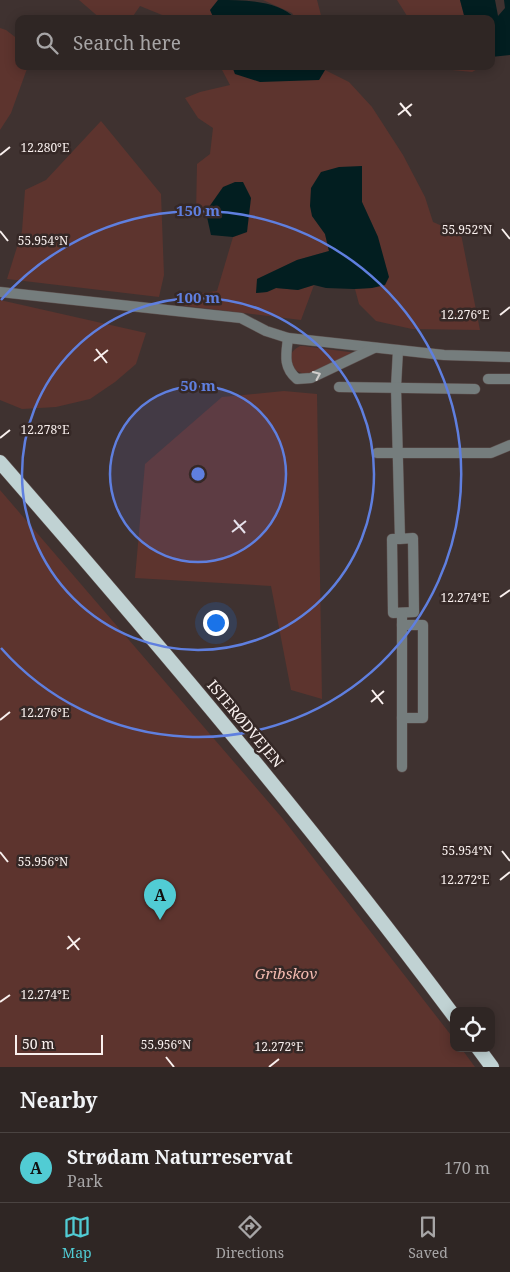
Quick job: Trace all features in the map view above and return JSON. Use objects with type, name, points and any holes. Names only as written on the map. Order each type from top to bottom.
[{"type":"highway","name":"ISTERØDVEJEN","points":[[0,462],[135,617],[297,812],[450,1011]]},
{"type":"highway","points":[[481,1052],[492,1067]]},
{"type":"street","points":[[0,292],[241,318],[266,331],[288,338],[444,355],[510,357]]},
{"type":"street","points":[[288,338],[286,356],[288,370],[297,379],[311,378],[375,348]]},
{"type":"street","points":[[398,350],[396,387],[400,538]]},
{"type":"street","points":[[488,379],[510,379]]},
{"type":"street","points":[[339,387],[475,388]]},
{"type":"street","points":[[377,453],[491,453],[510,445]]},
{"type":"street","points":[[400,538],[413,538],[414,612],[393,613],[392,539],[400,538]]},
{"type":"street","points":[[402,613],[402,767]]},
{"type":"street","points":[[402,626],[423,626],[423,718],[402,718]]},
{"type":"green space","points":[[79,0],[218,0],[211,10],[213,15],[162,15],[140,6],[134,15],[96,15]]},
{"type":"green space","points":[[263,0],[317,0],[321,15],[293,15]]},
{"type":"green space","points":[[397,0],[460,0],[464,15],[406,15]]},
{"type":"green space","points":[[0,28],[15,37],[15,70],[27,70],[11,113],[0,130]]},
{"type":"green space","points":[[222,70],[234,70],[235,74],[319,80],[325,70],[349,82],[372,107],[403,155],[425,197],[433,222],[461,234],[480,330],[412,329],[376,321],[359,304],[355,289],[372,288],[378,237],[362,202],[361,166],[312,216],[325,234],[329,251],[297,260],[257,279],[257,293],[267,292],[276,288],[298,290],[314,285],[301,320],[178,305],[179,296],[217,291],[233,237],[247,232],[209,207],[207,217],[196,214],[197,164],[210,154],[213,128],[198,118],[185,98],[200,92],[230,85]]},
{"type":"green space","points":[[452,70],[476,70],[472,72]]},
{"type":"green space","points":[[101,121],[161,194],[164,275],[159,297],[7,279],[22,231],[25,190],[46,180]]},
{"type":"green space","points":[[0,300],[146,333],[136,364],[115,382],[90,399],[56,407],[22,409],[0,400]]},
{"type":"green space","points":[[300,346],[357,353],[309,374],[297,371],[291,363],[291,354]]},
{"type":"green space","points":[[284,391],[317,394],[322,699],[291,690],[271,586],[135,578],[145,464],[222,397]]},
{"type":"green space","name":"Gribskov","points":[[0,490],[283,819],[450,1034],[450,1052],[464,1052],[475,1067],[0,1067]]},
{"type":"water","points":[[218,0],[249,1],[280,8],[291,15],[212,15],[210,10]]},
{"type":"water","points":[[460,0],[495,0],[498,16],[505,8],[504,0],[510,0],[510,55],[495,57],[495,15],[464,15]]},
{"type":"water","points":[[234,70],[325,70],[319,80],[260,82],[235,74]]},
{"type":"water","points":[[362,166],[362,202],[378,237],[389,277],[385,285],[354,289],[326,288],[314,285],[298,290],[276,288],[267,292],[256,293],[257,279],[297,260],[329,251],[325,234],[312,216],[310,206],[311,188],[321,172],[339,167]]},
{"type":"water","points":[[235,182],[243,182],[251,198],[247,232],[233,237],[211,235],[207,217],[209,207],[223,187]]},
{"type":"place","name":"Strødam Naturreservat","points":[[160,920]]}]
